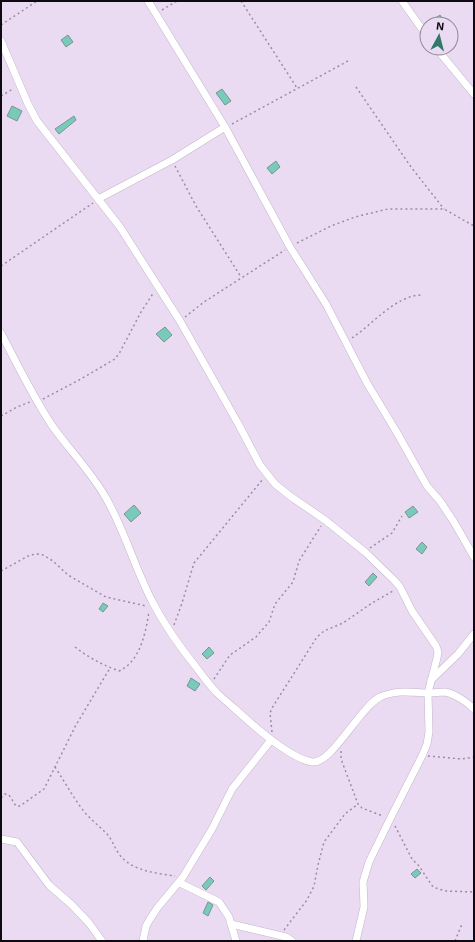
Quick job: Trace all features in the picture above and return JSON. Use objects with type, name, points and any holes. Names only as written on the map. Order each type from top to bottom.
[{"type":"street","points":[[148,1],[225,127],[290,247],[326,304],[367,383],[427,486],[440,501],[454,522],[474,557]]},
{"type":"street","points":[[402,1],[419,25]]},
{"type":"street","points":[[1,41],[28,104],[37,121],[120,227],[180,320],[260,465],[275,484],[325,520],[364,552],[400,587],[412,611],[430,637],[438,652],[428,693],[429,732],[422,756],[390,819],[370,862],[363,882],[364,906],[356,941]]},
{"type":"street","points":[[443,56],[474,94]]},
{"type":"street","points":[[98,200],[172,160],[225,127]]},
{"type":"street","points":[[1,333],[37,402],[64,442],[89,473],[106,498],[122,530],[153,602],[178,644],[210,685],[271,740],[310,762],[317,762],[328,754],[343,738],[372,702],[378,698],[400,691],[428,693],[446,692],[458,697],[474,709]]},
{"type":"street","points":[[431,680],[458,654],[474,634]]},
{"type":"street","points":[[143,941],[146,926],[150,919],[158,907],[182,880],[212,829],[232,789],[271,740]]},
{"type":"street","points":[[1,839],[17,842],[49,885],[80,914],[102,941]]},
{"type":"street","points":[[182,880],[219,902],[226,911],[236,941]]},
{"type":"street","points":[[231,924],[279,935],[292,941]]},
{"type":"path","points":[[1,25],[38,1]]},
{"type":"path","points":[[156,14],[177,1]]},
{"type":"path","points":[[241,1],[297,88]]},
{"type":"path","points":[[225,127],[348,61]]},
{"type":"path","points":[[1,96],[20,85]]},
{"type":"path","points":[[356,87],[411,167],[444,209],[474,226]]},
{"type":"path","points":[[172,160],[196,206],[241,277]]},
{"type":"path","points":[[1,266],[98,200]]},
{"type":"path","points":[[180,320],[241,277],[290,247],[331,226],[355,216],[379,210],[444,209]]},
{"type":"path","points":[[1,416],[27,402],[37,402],[115,359],[141,312],[158,287]]},
{"type":"path","points":[[346,343],[365,330],[392,306],[403,299],[422,294]]},
{"type":"path","points":[[171,633],[194,563],[267,474]]},
{"type":"path","points":[[364,552],[392,533],[402,516]]},
{"type":"path","points":[[210,685],[230,655],[256,638],[269,622],[275,604],[293,582],[299,561],[325,520]]},
{"type":"path","points":[[1,571],[30,555],[43,555],[53,561],[68,575],[106,597],[150,607],[144,634],[134,659],[125,668],[119,671],[110,668],[91,659],[75,647]]},
{"type":"path","points":[[271,740],[270,713],[272,708],[317,637],[324,631],[343,623],[372,603],[400,587]]},
{"type":"path","points":[[1,798],[5,794],[9,795],[16,806],[20,806],[44,789],[76,725],[110,668]]},
{"type":"path","points":[[343,738],[341,759],[358,804],[362,808],[390,819],[398,830],[412,859],[419,866],[433,887],[445,892],[474,892]]},
{"type":"path","points":[[422,756],[436,756],[462,760],[474,757]]},
{"type":"path","points":[[55,767],[83,810],[106,833],[119,854],[125,860],[152,873],[182,880]]},
{"type":"path","points":[[279,935],[307,900],[314,886],[324,842],[345,814],[358,804]]},
{"type":"path","points":[[455,941],[462,924]]},
{"type":"building","points":[[68,35],[73,42],[66,47],[61,40]]},
{"type":"building","points":[[222,89],[231,101],[225,105],[216,93]]},
{"type":"building","points":[[12,106],[22,111],[17,121],[7,116]]},
{"type":"building","points":[[74,116],[76,120],[59,134],[55,129]]},
{"type":"building","points":[[276,161],[280,167],[272,174],[267,168]]},
{"type":"building","points":[[165,327],[172,335],[164,342],[156,334]]},
{"type":"building","points":[[134,505],[141,513],[131,522],[124,514]]},
{"type":"building","points":[[413,506],[418,512],[409,518],[405,512]]},
{"type":"building","points":[[422,542],[427,547],[422,554],[416,549]]},
{"type":"building","points":[[373,573],[377,577],[369,586],[365,582]]},
{"type":"building","points":[[103,603],[108,606],[103,612],[99,609]]},
{"type":"building","points":[[209,647],[214,653],[207,659],[202,654]]},
{"type":"building","points":[[191,678],[200,684],[195,691],[187,686]]},
{"type":"building","points":[[417,869],[421,873],[415,878],[411,874]]},
{"type":"building","points":[[210,877],[214,881],[206,890],[202,886]]},
{"type":"building","points":[[208,902],[213,905],[208,916],[203,913]]}]
